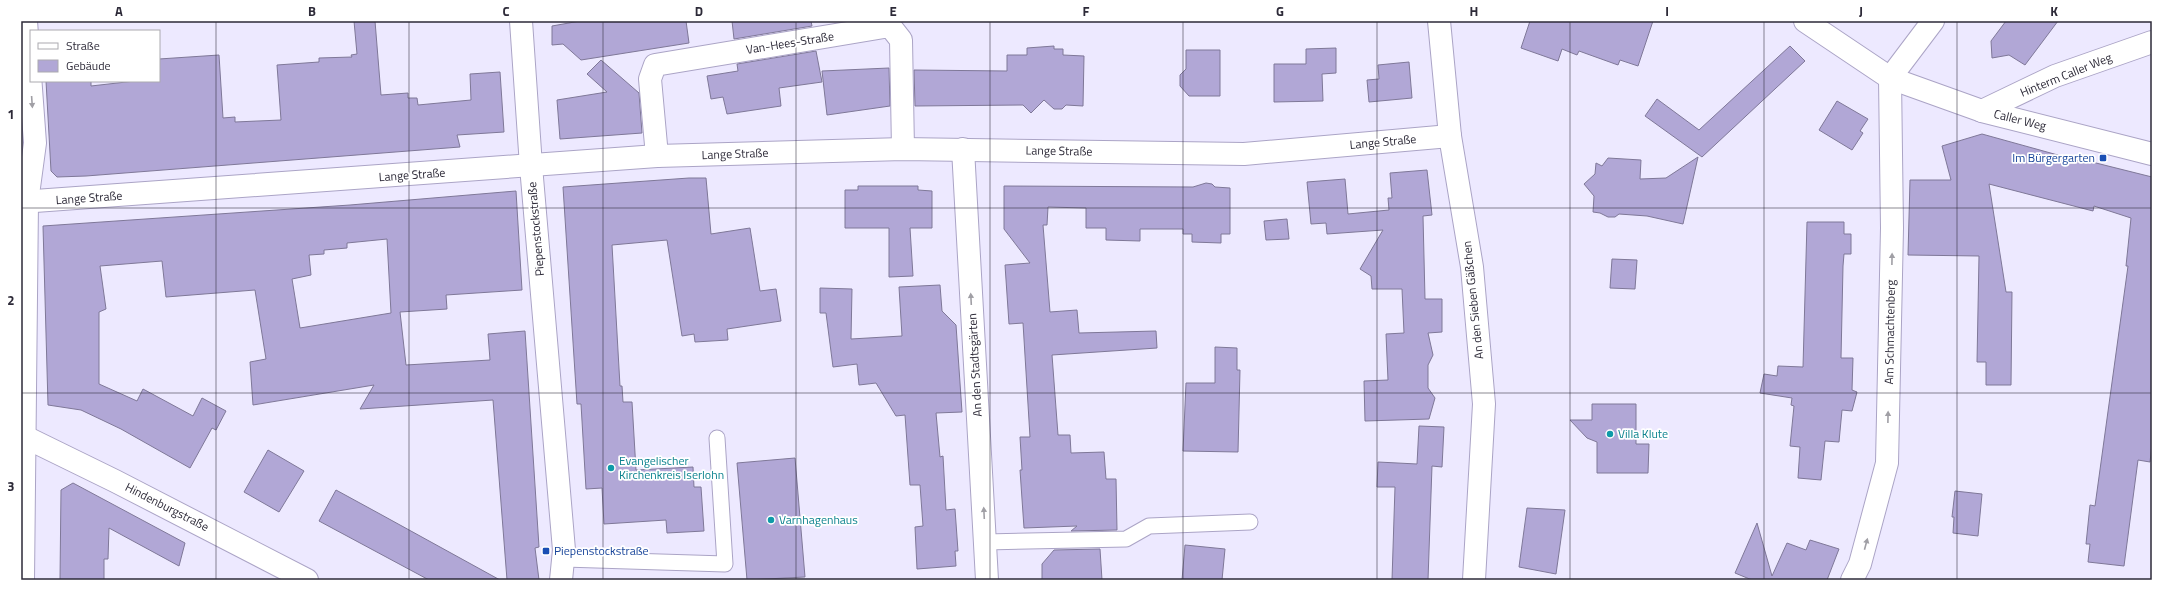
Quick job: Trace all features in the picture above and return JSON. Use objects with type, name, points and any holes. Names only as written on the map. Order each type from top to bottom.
[{"type":"street","points":[[26,21],[30,75]]},
{"type":"street","name":"Piepenstockstraße","points":[[521,21],[531,166],[564,559],[561,580]]},
{"type":"street","name":"An den Sieben Gäßchen","points":[[1439,21],[1450,136],[1472,267],[1484,404],[1474,580]]},
{"type":"street","name":"Caller Weg","points":[[1806,21],[1890,78],[1982,111],[2152,154]]},
{"type":"street","points":[[1890,78],[1933,21]]},
{"type":"street","name":"Van-Hees-Straße","points":[[657,156],[650,79],[655,65],[890,26],[901,40],[903,149]]},
{"type":"street","name":"Hinterm Caller Weg","points":[[1982,111],[2055,76],[2152,42]]},
{"type":"street","name":"Am Schmachtenberg","points":[[1852,580],[1860,564],[1887,463],[1892,228],[1890,78]]},
{"type":"street","points":[[23,580],[24,202],[35,142],[31,82]]},
{"type":"street","name":"Lange Straße","points":[[24,202],[657,156],[903,149],[1244,154],[1450,136]]},
{"type":"street","name":"An den Stadtsgärten","points":[[963,149],[987,580]]},
{"type":"street","name":"Hindenburgstraße","points":[[23,435],[308,580]]},
{"type":"lane","points":[[564,559],[725,564],[717,438]]},
{"type":"lane","points":[[985,542],[1126,539],[1149,526],[1250,522]]},
{"type":"building","points":[[354,21],[375,21],[381,95],[408,93],[408,98],[417,98],[418,105],[471,100],[470,74],[500,72],[504,132],[457,135],[460,147],[86,176],[57,177],[51,171],[46,82],[91,82],[91,86],[126,82],[160,82],[160,59],[219,55],[223,118],[235,117],[235,122],[281,120],[277,65],[319,62],[319,58],[352,57],[351,55],[357,54]]},
{"type":"building","points":[[580,21],[686,21],[689,43],[581,60],[563,44],[552,45],[552,26]]},
{"type":"building","points":[[732,21],[811,21],[812,26],[734,39]]},
{"type":"building","points":[[1530,21],[1653,21],[1638,66],[1620,60],[1618,65],[1579,51],[1577,55],[1562,49],[1558,61],[1521,48]]},
{"type":"building","points":[[2006,21],[2058,21],[2025,65],[2009,55],[1992,58],[1991,41]]},
{"type":"building","points":[[1054,46],[1054,49],[1063,49],[1063,55],[1084,56],[1083,106],[1066,105],[1062,109],[1054,109],[1044,100],[1031,113],[1023,105],[915,106],[914,70],[1007,71],[1007,55],[1027,55],[1027,48]]},
{"type":"building","points":[[1790,46],[1805,61],[1702,157],[1645,116],[1657,99],[1699,130]]},
{"type":"building","points":[[1336,48],[1336,73],[1322,74],[1323,101],[1274,102],[1274,64],[1306,64],[1306,49]]},
{"type":"building","points":[[1186,50],[1220,50],[1220,96],[1189,96],[1180,86],[1180,75],[1186,69]]},
{"type":"building","points":[[816,51],[822,82],[779,88],[781,106],[727,114],[723,97],[711,99],[707,76],[738,71],[737,64]]},
{"type":"building","points":[[601,60],[639,93],[642,133],[560,139],[557,100],[607,92],[587,74]]},
{"type":"building","points":[[1409,62],[1412,98],[1369,102],[1367,80],[1379,79],[1378,65]]},
{"type":"building","points":[[889,68],[890,106],[827,115],[822,71]]},
{"type":"building","points":[[1837,101],[1868,119],[1860,131],[1863,133],[1852,150],[1819,130]]},
{"type":"building","points":[[1982,134],[2083,162],[2084,160],[2152,177],[2152,444],[2150,462],[2138,460],[2124,566],[2088,562],[2090,544],[2086,544],[2090,505],[2095,506],[2128,266],[2126,266],[2131,218],[2094,206],[2093,211],[1989,184],[2006,292],[2012,292],[2011,385],[1986,385],[1986,362],[1977,362],[1979,256],[1908,255],[1910,180],[1951,180],[1942,146]]},
{"type":"building","points":[[1698,157],[1683,224],[1647,216],[1619,214],[1615,217],[1608,217],[1600,213],[1593,212],[1594,196],[1584,184],[1595,174],[1596,163],[1602,166],[1608,158],[1641,160],[1640,179],[1666,178]]},
{"type":"building","points":[[1427,170],[1432,215],[1423,216],[1425,299],[1442,299],[1442,332],[1428,333],[1433,355],[1428,365],[1428,388],[1435,398],[1429,419],[1365,421],[1364,381],[1388,380],[1386,334],[1404,333],[1402,289],[1372,289],[1371,276],[1360,269],[1383,230],[1327,234],[1326,223],[1311,224],[1307,182],[1345,179],[1348,214],[1389,210],[1388,198],[1392,198],[1390,173]]},
{"type":"building","points":[[706,178],[711,234],[750,228],[760,291],[776,289],[781,321],[727,329],[728,340],[695,342],[694,334],[682,336],[667,240],[612,245],[620,386],[622,386],[623,402],[632,402],[636,470],[693,467],[694,487],[701,487],[704,531],[667,533],[666,520],[604,524],[602,488],[586,489],[581,404],[577,404],[563,187]]},
{"type":"building","points":[[1206,183],[1212,184],[1215,187],[1230,188],[1230,234],[1221,234],[1221,243],[1192,242],[1192,234],[1183,234],[1183,229],[1140,229],[1140,241],[1106,240],[1106,228],[1086,228],[1086,208],[1048,207],[1047,225],[1043,225],[1050,312],[1077,310],[1079,333],[1156,331],[1157,348],[1052,355],[1058,435],[1070,435],[1071,453],[1104,452],[1106,479],[1116,479],[1117,530],[1071,531],[1077,526],[1024,528],[1020,470],[1022,470],[1020,437],[1030,437],[1023,323],[1009,324],[1005,265],[1030,263],[1004,229],[1004,186],[1193,187]]},
{"type":"building","points":[[858,186],[918,186],[918,190],[932,191],[932,228],[910,228],[913,276],[889,277],[889,228],[845,228],[845,190],[858,190]]},
{"type":"building","points":[[516,191],[522,290],[446,295],[447,309],[400,312],[406,365],[490,360],[488,334],[525,331],[539,547],[535,548],[539,580],[507,580],[493,400],[360,409],[374,385],[253,405],[250,362],[266,359],[255,290],[166,297],[162,261],[100,266],[106,309],[99,312],[99,384],[137,401],[143,389],[193,416],[202,398],[226,411],[216,430],[212,428],[190,468],[121,429],[81,410],[48,405],[43,226],[350,205]],"holes":[[[387,239],[391,313],[300,328],[292,279],[311,275],[309,255],[324,254],[324,250],[347,248],[347,243]]]},
{"type":"building","points":[[1287,219],[1289,239],[1266,240],[1264,221]]},
{"type":"building","points":[[1807,222],[1844,222],[1844,234],[1851,234],[1851,254],[1844,254],[1843,266],[1841,358],[1853,358],[1852,390],[1857,392],[1852,411],[1842,410],[1839,442],[1825,441],[1821,480],[1798,478],[1800,447],[1790,446],[1794,406],[1791,405],[1792,398],[1760,393],[1764,374],[1777,376],[1778,366],[1803,367]]},
{"type":"building","points":[[1612,259],[1637,260],[1635,289],[1610,288]]},
{"type":"building","points":[[940,285],[942,311],[956,325],[962,412],[936,413],[940,457],[943,456],[946,510],[955,509],[958,551],[955,551],[956,566],[917,569],[915,527],[923,526],[920,485],[910,485],[905,415],[896,416],[876,383],[859,385],[857,364],[833,367],[826,313],[820,313],[820,288],[852,289],[851,339],[902,336],[899,287]]},
{"type":"building","points":[[1215,347],[1237,348],[1237,370],[1240,370],[1238,452],[1183,451],[1186,383],[1215,383]]},
{"type":"building","name":"Villa Klute","points":[[1592,404],[1636,404],[1636,444],[1649,444],[1648,473],[1597,473],[1597,442],[1587,438],[1570,420],[1592,420]]},
{"type":"building","points":[[1419,426],[1444,427],[1442,467],[1432,466],[1428,580],[1392,580],[1395,487],[1377,487],[1378,462],[1417,464]]},
{"type":"building","points":[[268,450],[304,471],[279,512],[244,492]]},
{"type":"building","name":"Varnhagenhaus","points":[[795,458],[805,577],[747,580],[737,463]]},
{"type":"building","points":[[73,483],[185,543],[179,566],[109,528],[108,559],[104,559],[104,580],[60,580],[61,490]]},
{"type":"building","points":[[336,490],[500,580],[429,580],[319,521]]},
{"type":"building","points":[[1955,491],[1982,494],[1978,536],[1953,533],[1954,517],[1952,517]]},
{"type":"building","points":[[1527,508],[1565,510],[1556,574],[1519,567]]},
{"type":"building","points":[[1757,523],[1772,576],[1787,543],[1806,550],[1810,540],[1839,549],[1827,580],[1752,580],[1735,573]]},
{"type":"building","points":[[1185,545],[1225,549],[1222,580],[1182,580]]},
{"type":"building","points":[[1100,549],[1102,580],[1042,580],[1042,564],[1054,550]]},
{"type":"place","name":"Im Bürgergarten","points":[[2103,158]]},
{"type":"place","name":"Villa Klute","points":[[1610,434]]},
{"type":"place","name":"Evangelischer Kirchenkreis Iserlohn","points":[[611,468]]},
{"type":"place","name":"Varnhagenhaus","points":[[771,520]]},
{"type":"place","name":"Piepenstockstraße","points":[[546,551]]}]
